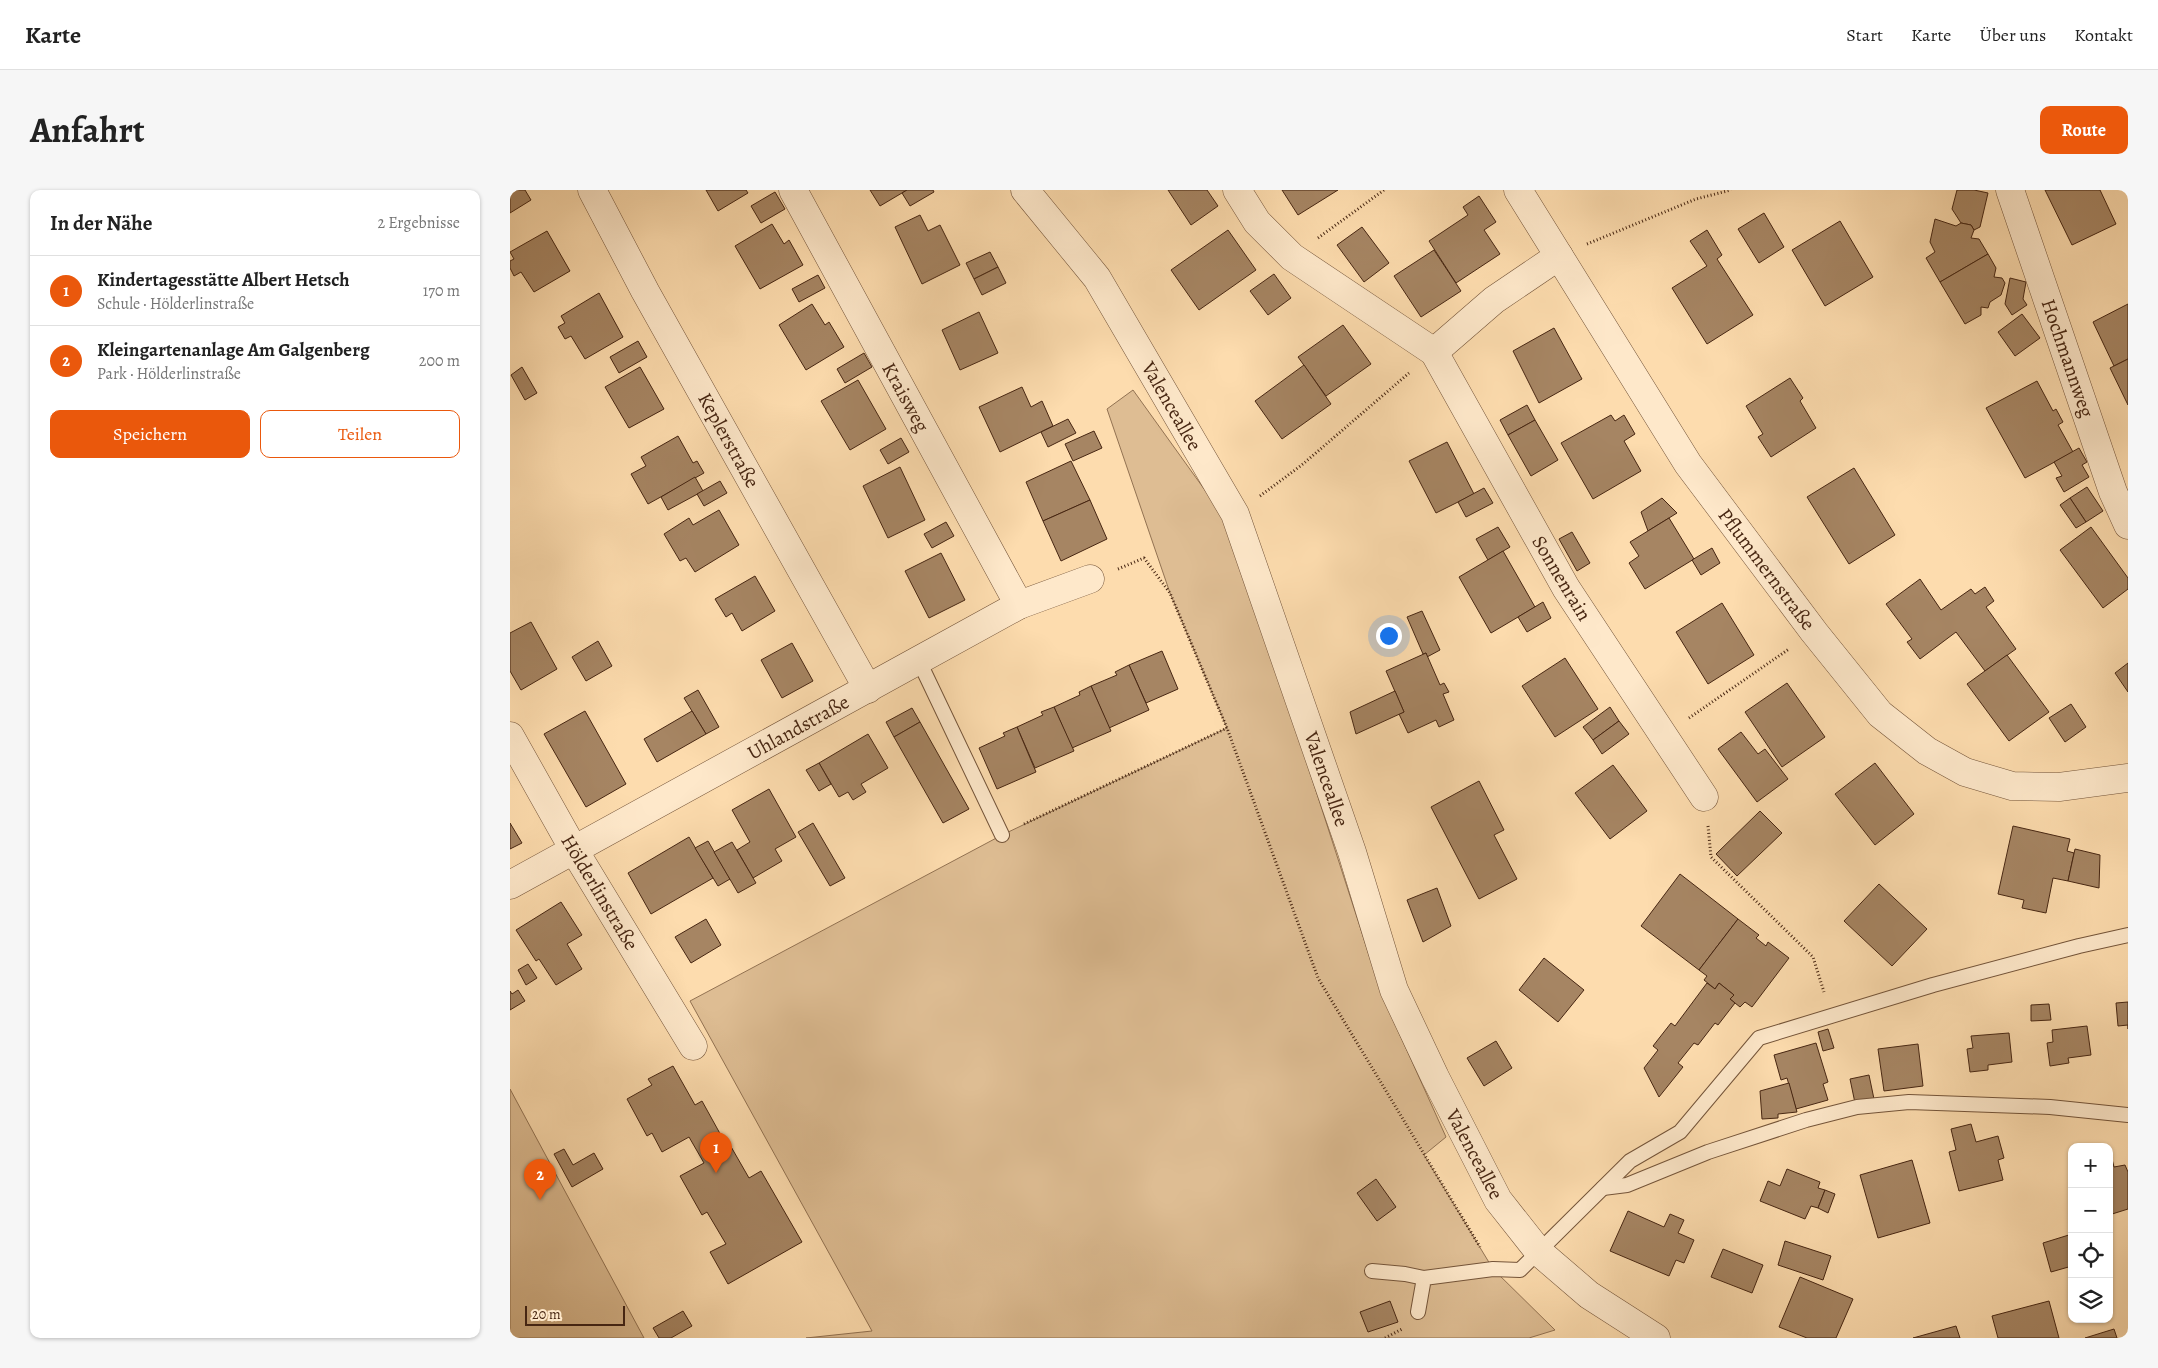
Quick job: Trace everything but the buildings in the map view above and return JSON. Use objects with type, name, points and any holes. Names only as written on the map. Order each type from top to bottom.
[{"type":"street","name":"Keplerstraße","points":[[592,190],[645,291],[868,688]]},
{"type":"street","name":"Kraisweg","points":[[793,190],[1019,605]]},
{"type":"street","name":"Valenceallee","points":[[1025,190],[1097,278],[1235,514],[1352,852],[1394,990],[1434,1077],[1498,1200],[1540,1252],[1588,1295],[1656,1338]]},
{"type":"street","name":"Sonnenrain","points":[[1237,190],[1257,222],[1292,257],[1434,352],[1566,588],[1704,797]]},
{"type":"street","name":"Pflummernstraße","points":[[1518,190],[1688,464],[1814,632],[1880,714],[1927,751],[1965,772],[2012,786],[2059,787],[2128,778]]},
{"type":"street","name":"Hochmannweg","points":[[2010,190],[2113,492],[2128,525]]},
{"type":"street","points":[[1434,352],[1494,300],[1559,256]]},
{"type":"street","name":"Uhlandstraße","points":[[510,885],[1019,605],[1090,580]]},
{"type":"street","name":"Hölderlinstraße","points":[[510,736],[574,850],[693,1046]]},
{"type":"lane","points":[[919,660],[1002,835]]},
{"type":"lane","points":[[1372,1271],[1424,1278],[1493,1269],[1520,1270],[1630,1161],[1680,1132],[1759,1038],[1942,983],[2128,935]]},
{"type":"lane","points":[[1603,1188],[1627,1185],[1708,1152],[1806,1120],[1857,1106],[1909,1102],[2050,1107],[2128,1115]]},
{"type":"lane","points":[[1418,1312],[1424,1278]]},
{"type":"path","points":[[1292,257],[1384,190]]},
{"type":"path","points":[[1559,256],[1696,199],[1731,190]]},
{"type":"path","points":[[1235,514],[1303,464],[1434,352]]},
{"type":"path","points":[[1144,558],[1170,593],[1227,728],[1318,978],[1493,1269]]},
{"type":"path","points":[[1664,736],[1814,632]]},
{"type":"path","points":[[1002,835],[1227,728]]},
{"type":"path","points":[[1704,797],[1711,857],[1813,956],[1831,1017]]},
{"type":"shaded area","points":[[1133,390],[1230,525],[1382,995],[1446,1137],[1424,1155],[1493,1269],[1555,1330],[1529,1338],[806,1338],[872,1331],[690,1001],[1002,835],[1227,728],[1170,593],[1107,409]]},
{"type":"shaded area","points":[[510,1089],[644,1338],[510,1338]]},
{"type":"place","name":"Kindertagesstätte Albert Hetsch","points":[[716,1173]]},
{"type":"place","name":"Kleingartenanlage Am Galgenberg","points":[[540,1200]]}]
